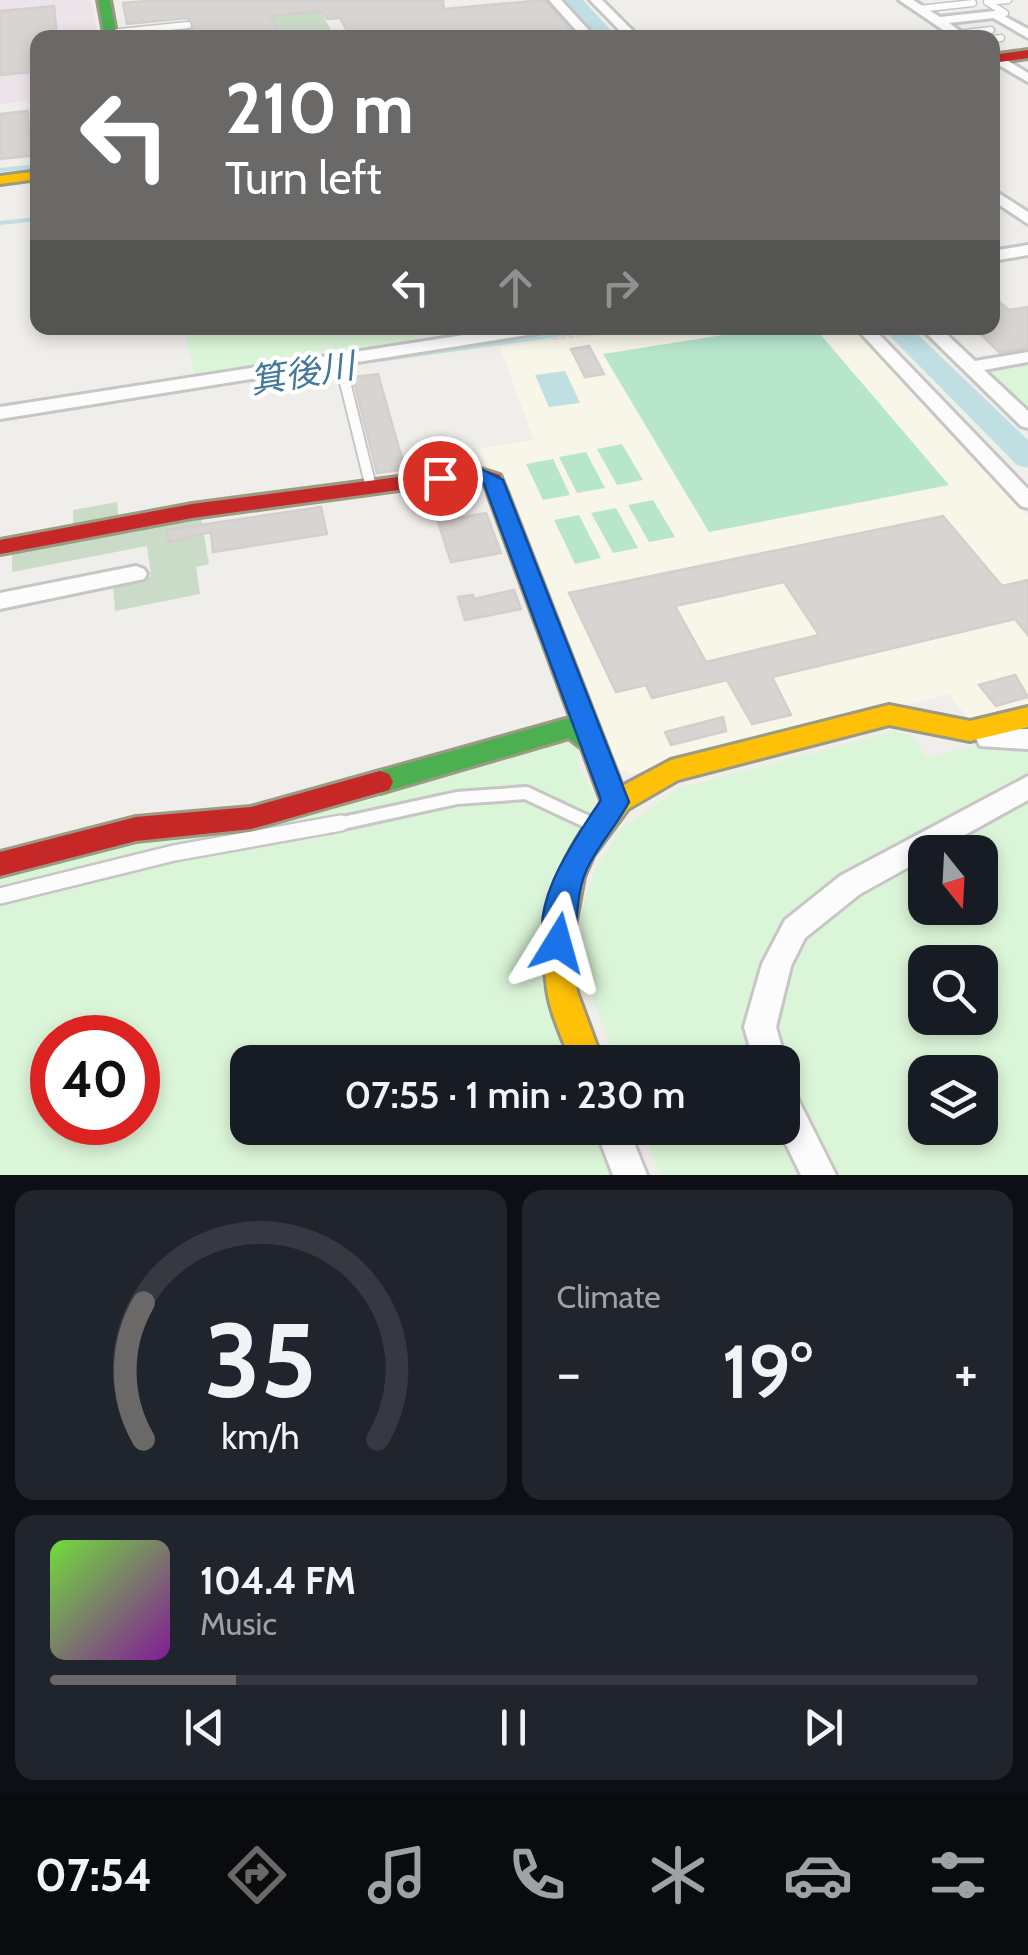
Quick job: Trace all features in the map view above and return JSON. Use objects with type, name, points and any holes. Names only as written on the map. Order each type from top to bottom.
[{"type":"street","points":[[104,0],[110,30]]},
{"type":"street","points":[[555,0],[583,30]]},
{"type":"street","points":[[596,0],[626,30]]},
{"type":"street","points":[[905,0],[952,30]]},
{"type":"street","points":[[939,22],[995,14],[1027,38]]},
{"type":"street","points":[[1000,48],[1027,38]]},
{"type":"street","points":[[1000,54],[1028,78]]},
{"type":"street","points":[[0,180],[30,176]]},
{"type":"street","points":[[1000,198],[1028,219]]},
{"type":"street","points":[[1000,255],[1028,250]]},
{"type":"street","points":[[0,413],[495,335]]},
{"type":"street","points":[[871,335],[1028,500]]},
{"type":"street","points":[[937,335],[1028,422]]},
{"type":"street","points":[[970,367],[1028,356]]},
{"type":"street","points":[[0,548],[192,512],[371,487],[475,473],[493,480],[585,714],[591,742],[615,802]]},
{"type":"street","points":[[0,600],[136,574]]},
{"type":"street","points":[[582,1045],[558,970],[558,916],[574,866],[596,826],[615,802],[643,780],[890,716],[970,731],[1028,716]]},
{"type":"street","points":[[0,864],[136,829],[252,818],[574,728],[591,742]]},
{"type":"street","points":[[989,738],[1028,738]]},
{"type":"street","points":[[765,1045],[760,1027],[776,964],[795,929],[850,885],[1028,787]]},
{"type":"street","points":[[800,1136],[819,1175]]},
{"type":"street","points":[[619,1145],[630,1175]]},
{"type":"lane","points":[[995,14],[1005,14],[987,2],[1008,0]]},
{"type":"lane","points":[[919,9],[973,3]]},
{"type":"lane","points":[[150,30],[188,25]]},
{"type":"lane","points":[[342,370],[371,487]]},
{"type":"lane","points":[[0,896],[174,853],[265,840],[457,798],[526,793],[596,826]]},
{"type":"shaded area","points":[[0,0],[91,0],[97,30],[30,30],[30,101],[0,104]]},
{"type":"shaded area","points":[[603,335],[858,335],[1028,517],[1028,706],[969,720],[949,694],[632,774],[615,768],[478,449],[534,440],[500,347]]},
{"type":"green space","points":[[320,10],[331,30],[279,30],[271,15]]},
{"type":"green space","points":[[186,335],[416,335],[419,341],[195,375]]},
{"type":"green space","points":[[723,335],[821,335],[949,485],[709,532],[603,354]]},
{"type":"green space","points":[[1028,361],[1028,414],[982,369]]},
{"type":"green space","points":[[622,444],[643,480],[617,485],[597,449]]},
{"type":"green space","points":[[586,452],[605,488],[577,493],[559,457]]},
{"type":"green space","points":[[553,459],[570,495],[543,500],[526,464]]},
{"type":"green space","points":[[653,500],[675,537],[649,542],[628,505]]},
{"type":"green space","points":[[117,502],[120,533],[201,518],[209,564],[196,567],[200,594],[115,611],[113,584],[151,576],[147,546],[12,572],[12,550],[74,538],[73,510]]},
{"type":"green space","points":[[616,508],[638,548],[613,553],[591,513]]},
{"type":"green space","points":[[579,515],[601,558],[575,564],[554,520]]},
{"type":"green space","points":[[896,731],[912,736],[927,758],[1028,731],[1028,1175],[660,1175],[649,1145],[800,1145],[800,1045],[610,1045],[581,969],[581,913],[595,869],[622,828],[680,788]]},
{"type":"green space","points":[[567,737],[579,745],[578,765],[595,797],[556,1019],[565,1045],[230,1045],[230,1145],[601,1145],[612,1175],[0,1175],[0,874]]},
{"type":"water","points":[[565,371],[580,403],[549,407],[535,375]]},
{"type":"building","points":[[443,0],[444,9],[545,0],[571,30],[347,30],[340,18],[327,19],[322,11],[271,16],[277,30],[187,30],[194,29],[188,18],[127,24],[123,3]]},
{"type":"building","points":[[54,6],[56,30],[30,30],[30,72],[0,75],[0,11]]},
{"type":"building","points":[[28,111],[30,156],[0,159],[0,114]]},
{"type":"building","points":[[1000,303],[1009,310],[1028,307],[1028,348],[1000,353],[981,335],[1000,335]]},
{"type":"building","points":[[589,346],[604,374],[585,377],[571,349]]},
{"type":"building","points":[[378,374],[406,469],[377,473],[353,377]]},
{"type":"building","points":[[321,507],[327,534],[213,552],[211,532],[169,542],[166,530]]},
{"type":"building","points":[[486,513],[501,553],[451,562],[438,522]]},
{"type":"building","points":[[943,516],[1002,586],[1028,580],[1028,635],[1015,619],[772,677],[791,715],[752,724],[727,680],[652,698],[646,685],[616,692],[569,593]],"holes":[[[784,582],[819,635],[706,662],[675,606]]]},
{"type":"building","points":[[514,590],[521,609],[465,620],[458,597],[473,595],[474,599]]},
{"type":"building","points":[[1015,675],[1028,697],[996,706],[979,685]]},
{"type":"building","points":[[723,717],[726,731],[671,745],[665,732]]},
{"type":"waterway","points":[[573,0],[601,30]]},
{"type":"waterway","points":[[0,170],[30,167]]},
{"type":"waterway","points":[[0,223],[30,220]]},
{"type":"waterway","name":"箕後川","points":[[317,368],[554,335]]},
{"type":"waterway","points":[[903,335],[1028,458]]},
{"type":"traffic: fast","points":[[104,0],[110,30]]},
{"type":"traffic: fast","points":[[380,782],[573,727],[591,742]]},
{"type":"traffic: slow","points":[[0,180],[30,176]]},
{"type":"traffic: slow","points":[[498,494],[615,802]]},
{"type":"traffic: slow","points":[[581,1045],[562,992],[558,937],[570,877],[582,849],[619,801],[671,771],[889,715],[970,731],[1028,717]]},
{"type":"traffic: jam","points":[[1000,58],[1028,54]]},
{"type":"traffic: jam","points":[[0,547],[192,511],[475,473],[493,480],[498,494]]},
{"type":"traffic: jam","points":[[0,864],[136,829],[251,818],[380,782]]},
{"type":"route","points":[[440,478],[475,473],[493,480],[585,714],[591,742],[615,802],[596,826],[574,866],[558,916],[558,943]]}]
